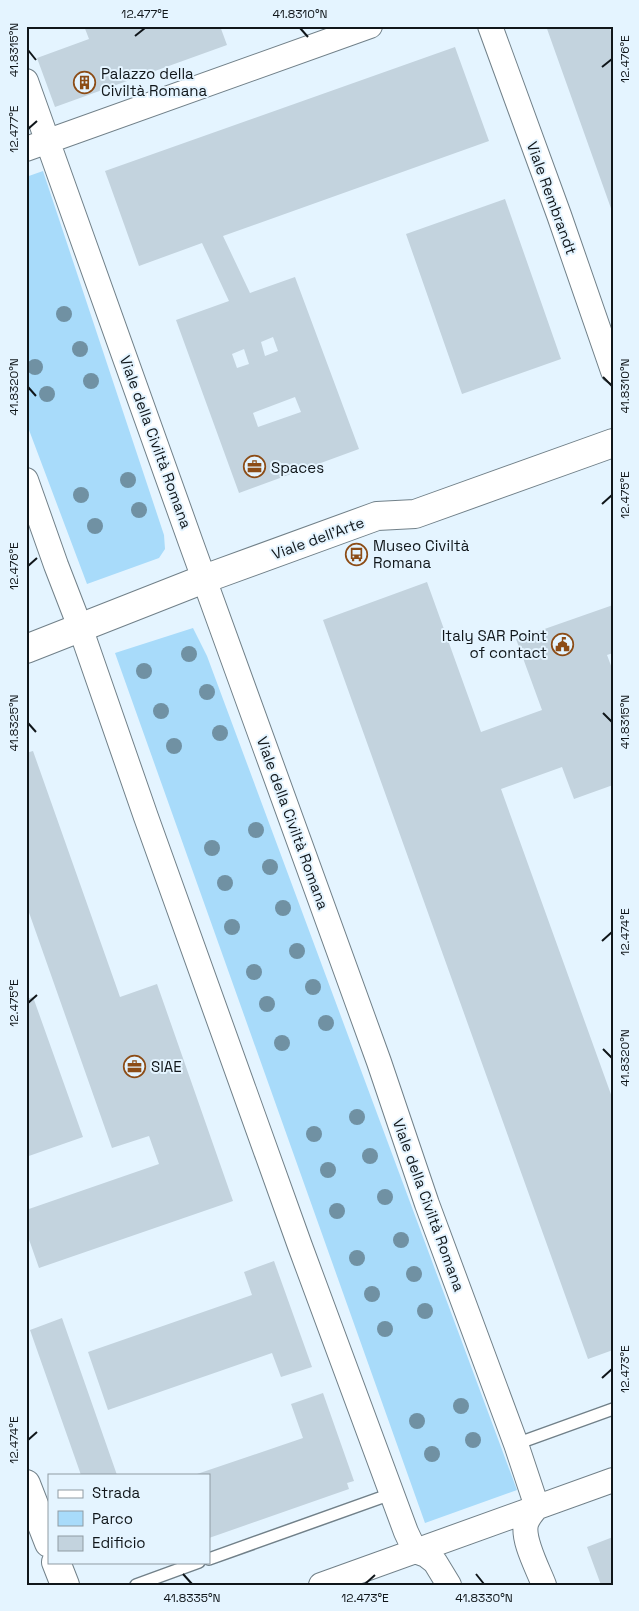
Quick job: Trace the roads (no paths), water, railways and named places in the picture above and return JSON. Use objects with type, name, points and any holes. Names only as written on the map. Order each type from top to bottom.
[{"type":"street","points":[[37,145],[370,26]]},
{"type":"street","name":"Viale Rembrandt","points":[[490,26],[613,371]]},
{"type":"street","name":"Viale della Civiltà Romana","points":[[27,83],[37,145],[148,418],[204,579],[380,1062],[428,1204],[537,1506]]},
{"type":"street","name":"Viale dell'Arte","points":[[26,649],[204,579],[378,516],[415,514],[613,442]]},
{"type":"street","points":[[26,480],[391,1494],[406,1532],[416,1551],[426,1555],[435,1562],[449,1585]]},
{"type":"street","points":[[321,1585],[613,1480]]},
{"type":"street","points":[[26,1484],[48,1540]]},
{"type":"street","points":[[537,1506],[525,1525],[526,1535],[544,1585]]},
{"type":"street","points":[[57,1564],[65,1585]]},
{"type":"lane","points":[[516,1444],[613,1409]]},
{"type":"lane","points":[[210,1559],[391,1494]]},
{"type":"lane","points":[[136,1585],[194,1564]]},
{"type":"place","name":"Palazzo della Civiltà Romana","points":[[85,82]]},
{"type":"place","name":"Spaces","points":[[255,467]]},
{"type":"place","name":"Museo Civiltà Romana","points":[[357,554]]},
{"type":"place","name":"Italy SAR Point of contact","points":[[563,644]]},
{"type":"place","name":"SIAE","points":[[135,1066]]}]
